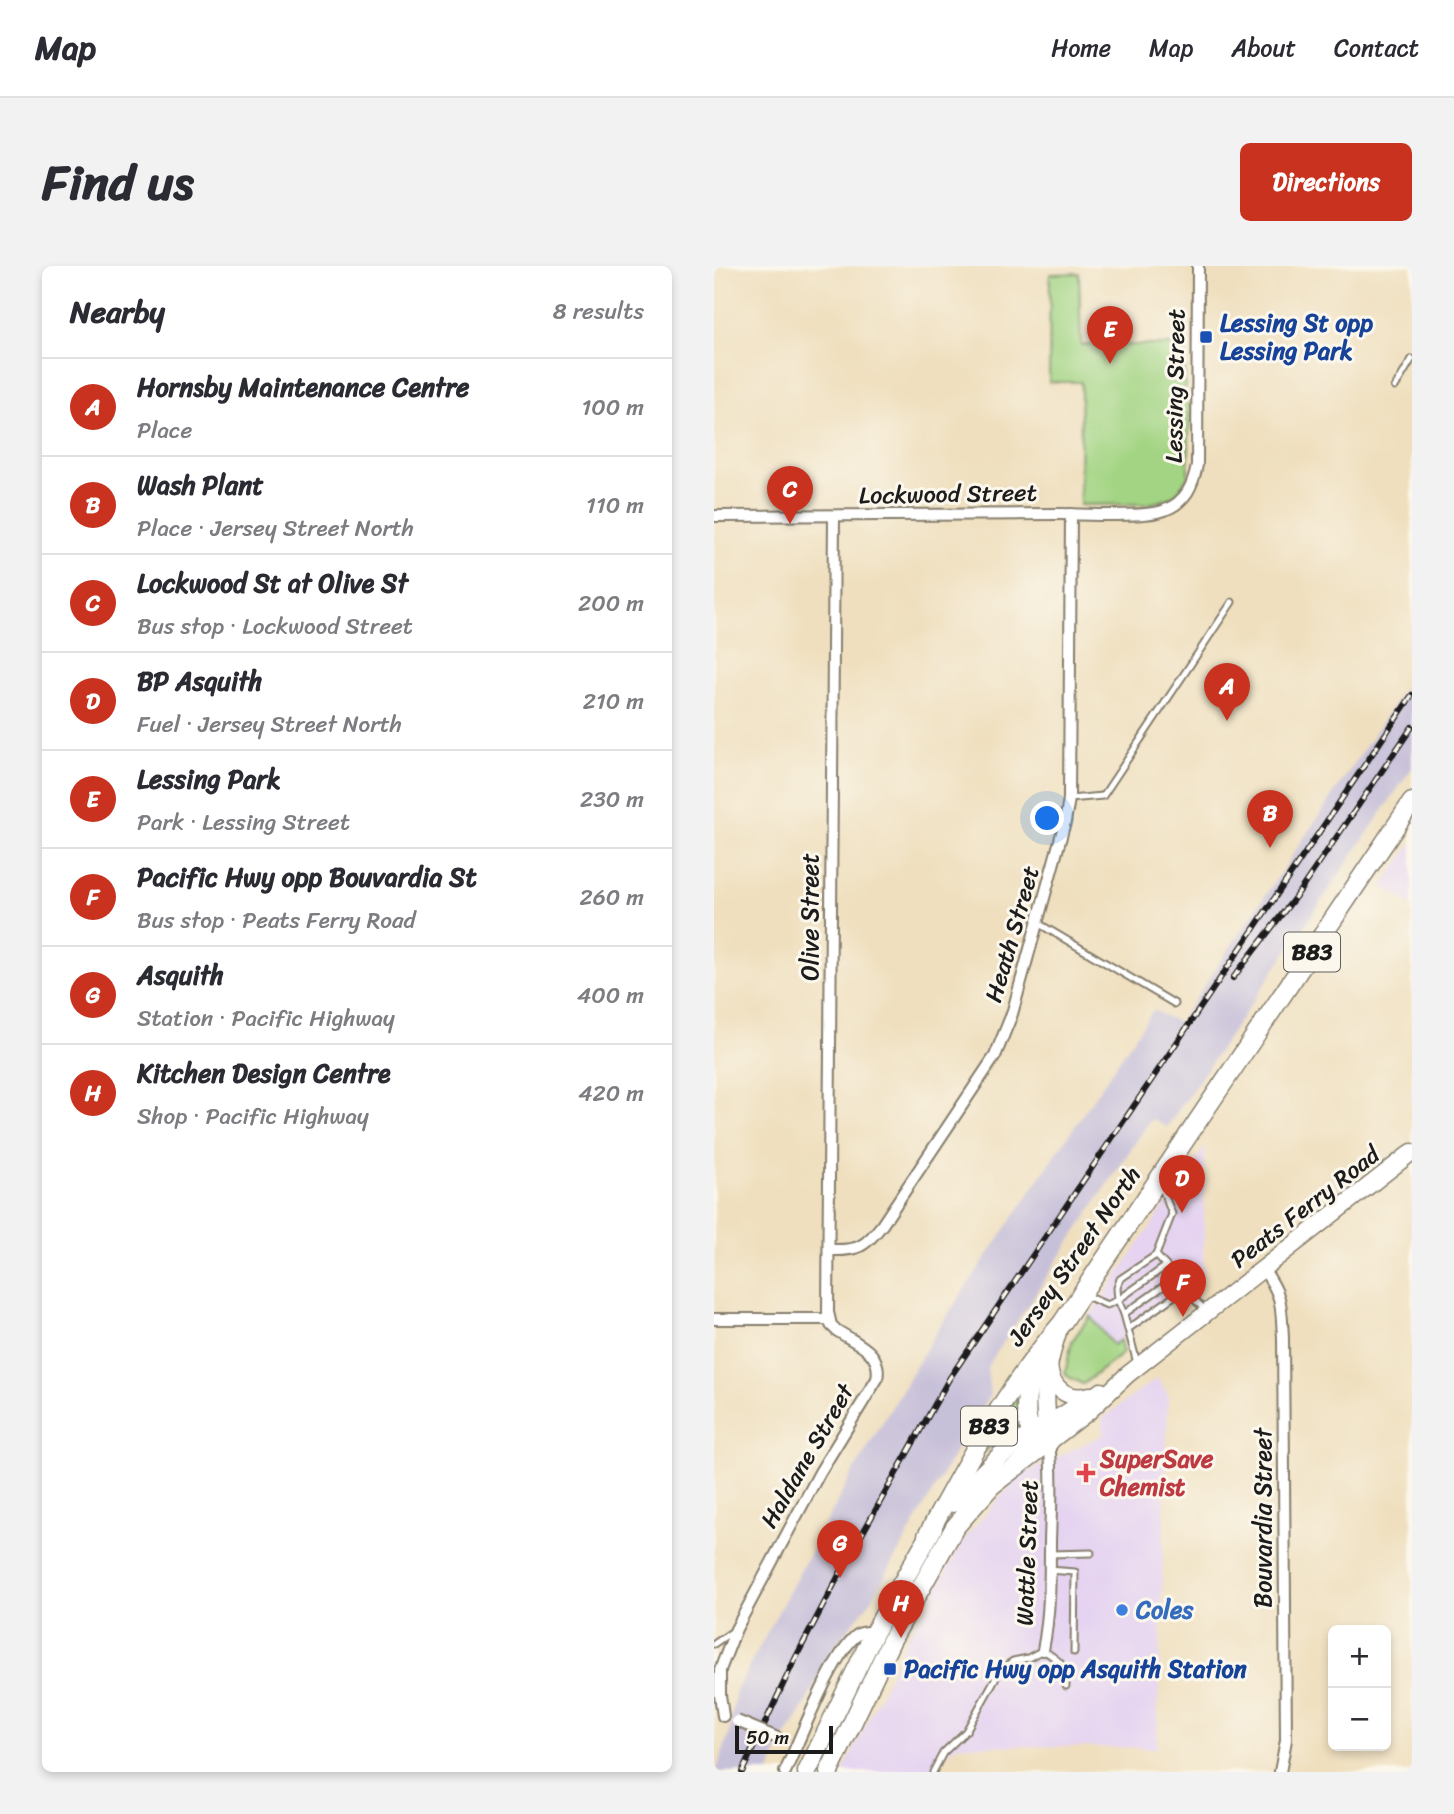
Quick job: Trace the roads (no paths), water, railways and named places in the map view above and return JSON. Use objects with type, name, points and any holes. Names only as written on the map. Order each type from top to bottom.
[{"type":"main road","name":"Jersey Street North","points":[[927,1536],[1012,1389],[1043,1344],[1062,1323],[1412,802]]},
{"type":"main road","name":"Peats Ferry Road","points":[[1044,1441],[1088,1412],[1133,1371],[1412,1152]]},
{"type":"main road","name":"B83","points":[[829,1772],[892,1639],[943,1545],[992,1485],[1044,1441],[1044,1393],[1048,1362],[1062,1323]]},
{"type":"main road","name":"B83","points":[[1043,1344],[1028,1391],[1027,1418],[1044,1441]]},
{"type":"main road","points":[[1048,1362],[1054,1383],[1062,1393],[1082,1397],[1103,1390]]},
{"type":"main road","name":"Peats Ferry Road","points":[[1044,1441],[1103,1390],[1133,1371]]},
{"type":"main road","name":"B83","points":[[807,1772],[875,1631],[927,1536],[975,1478],[1001,1455],[1044,1441]]},
{"type":"main road","points":[[875,1631],[892,1639]]},
{"type":"street","name":"Lessing Street","points":[[1179,502],[1188,493],[1197,465],[1198,266]]},
{"type":"street","name":"Lockwood Street","points":[[714,516],[1148,513],[1163,511],[1179,502]]},
{"type":"street","name":"Heath Street","points":[[830,1250],[855,1250],[870,1240],[995,1056],[1012,1014],[1069,799],[1071,514]]},
{"type":"street","name":"Olive Street","points":[[829,1319],[834,516]]},
{"type":"street","name":"Bouvardia Street","points":[[1263,1269],[1278,1290],[1282,1326],[1286,1740],[1280,1772]]},
{"type":"street","points":[[714,1319],[829,1319]]},
{"type":"street","name":"Haldane Street","points":[[719,1716],[720,1670],[736,1629],[803,1503],[877,1379],[878,1366],[871,1352],[836,1330],[829,1319]]},
{"type":"street","name":"Wattle Street","points":[[1043,1650],[1050,1554],[1044,1441]]},
{"type":"street","points":[[785,1772],[834,1665],[858,1634],[875,1631]]},
{"type":"street","points":[[719,1716],[797,1747]]},
{"type":"lane","points":[[1395,387],[1412,359]]},
{"type":"lane","points":[[1069,799],[1103,796],[1232,602]]},
{"type":"lane","points":[[1036,922],[1175,1004]]},
{"type":"lane","points":[[1133,1371],[1128,1329],[1118,1300],[1117,1288],[1120,1279],[1156,1255],[1172,1214],[1159,1180]]},
{"type":"lane","points":[[1156,1255],[1184,1289],[1208,1312]]},
{"type":"lane","points":[[1081,1293],[1107,1304],[1118,1300],[1166,1266]]},
{"type":"lane","points":[[1124,1314],[1175,1278]]},
{"type":"lane","points":[[1128,1329],[1184,1289]]},
{"type":"lane","points":[[1050,1554],[1091,1553]]},
{"type":"lane","points":[[1049,1570],[1074,1572],[1074,1652]]},
{"type":"lane","name":"Haldane Street","points":[[714,1644],[736,1629]]},
{"type":"lane","points":[[933,1772],[943,1753],[966,1731],[1000,1670],[1013,1661],[1028,1658],[1043,1650],[1058,1660],[1066,1671],[1066,1686]]},
{"type":"railway","points":[[742,1772],[795,1659],[838,1577],[949,1379],[1412,695]]},
{"type":"railway","points":[[1233,978],[1299,892],[1412,727]]},
{"type":"place","name":"Lessing St opp Lessing Park","points":[[1206,337]]},
{"type":"place","name":"Lessing Park","points":[[1110,364]]},
{"type":"place","name":"Lockwood St at Olive St","points":[[790,524]]},
{"type":"place","name":"Hornsby Maintenance Centre","points":[[1227,721]]},
{"type":"place","name":"Wash Plant","points":[[1270,848]]},
{"type":"place","name":"BP Asquith","points":[[1182,1213]]},
{"type":"place","name":"Pacific Hwy opp Bouvardia St","points":[[1183,1317]]},
{"type":"place","name":"SuperSave Chemist","points":[[1086,1473]]},
{"type":"place","name":"Asquith","points":[[840,1578]]},
{"type":"place","name":"Coles","points":[[1122,1610]]},
{"type":"place","name":"Kitchen Design Centre","points":[[901,1638]]},
{"type":"place","name":"Pacific Hwy opp Asquith Station","points":[[890,1669]]}]
